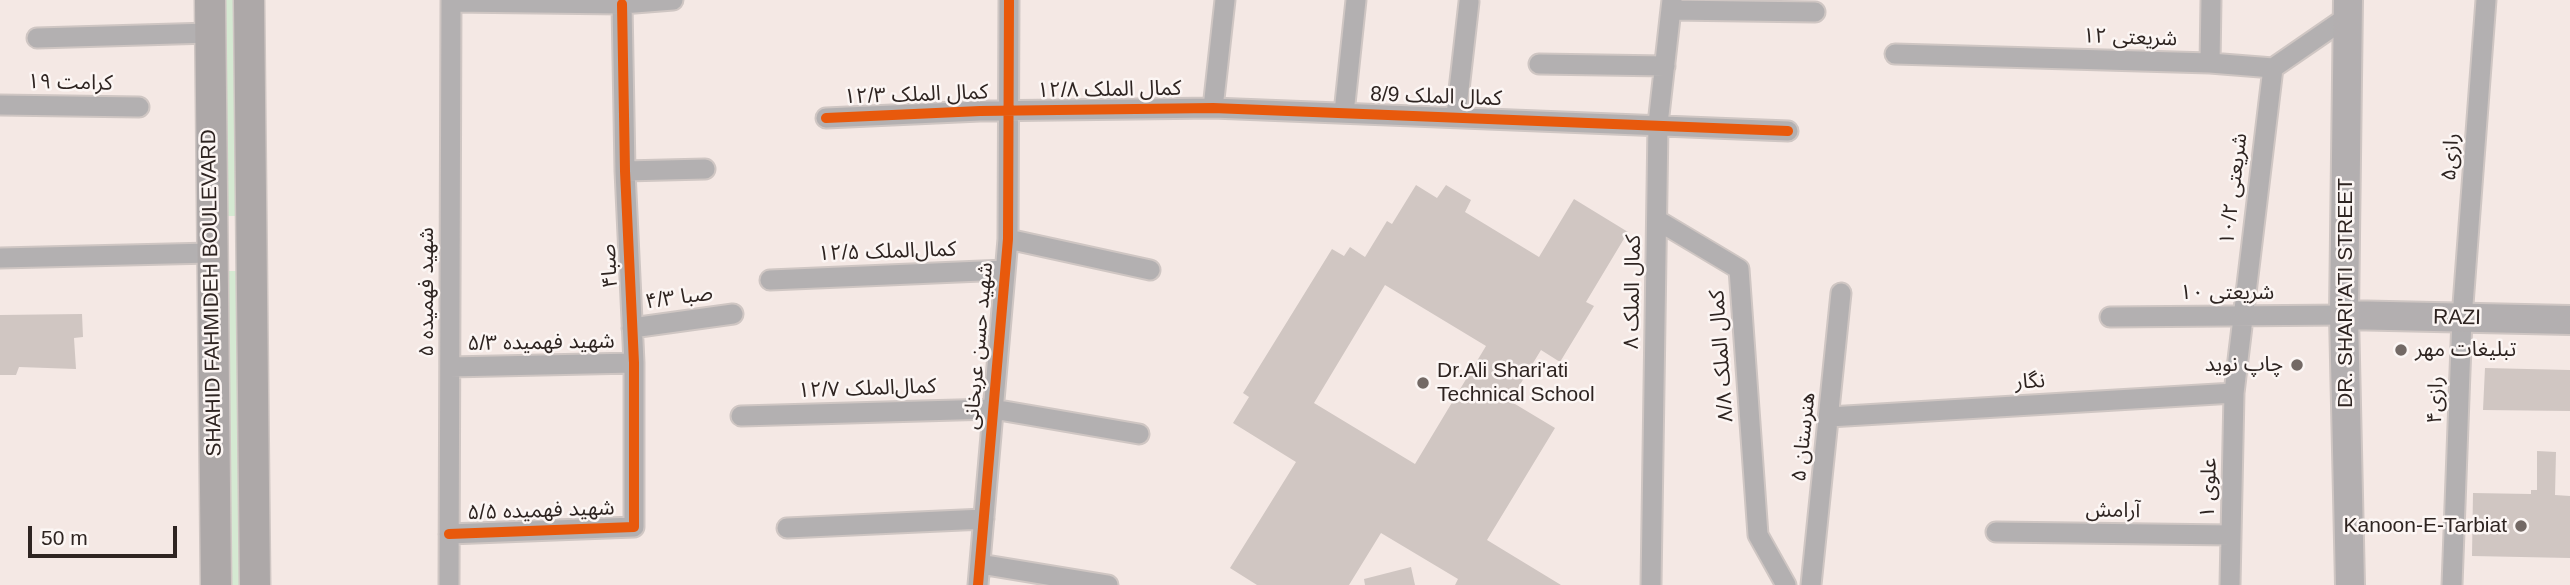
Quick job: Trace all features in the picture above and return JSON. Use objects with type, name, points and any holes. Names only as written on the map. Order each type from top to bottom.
[{"type":"main road","name":"SHAHID FAHMIDEH BOULEVARD","points":[[210,0],[216,585]]},
{"type":"main road","name":"SHAHID FAHMIDEH BOULEVARD","points":[[249,0],[255,585]]},
{"type":"main road","name":"DR. SHARI'ATI STREET","points":[[2348,9],[2344,315],[2350,585]]},
{"type":"main road","name":"RAZI","points":[[2344,315],[2570,320]]},
{"type":"street","points":[[451,1],[622,4],[664,0]]},
{"type":"street","name":"شهید حسن عربخانی","points":[[978,585],[1008,239],[1009,0]]},
{"type":"street","points":[[1213,108],[1225,0]]},
{"type":"street","points":[[1344,113],[1356,0]]},
{"type":"street","points":[[2210,63],[2211,0]]},
{"type":"street","name":"رازی۵","points":[[2462,318],[2486,0]]},
{"type":"street","name":"شهید فهمیده ۵","points":[[449,585],[451,1]]},
{"type":"street","points":[[1456,117],[1469,2]]},
{"type":"street","name":"صبا۴","points":[[622,4],[625,171],[634,363],[634,527]]},
{"type":"street","points":[[1671,5],[1815,12]]},
{"type":"street","name":"کمال الملک ۸","points":[[1651,585],[1658,124],[1671,5]]},
{"type":"street","points":[[2273,68],[2348,9]]},
{"type":"street","points":[[37,38],[210,33]]},
{"type":"street","name":"شریعتی ۱۲","points":[[1895,54],[2210,63],[2273,68]]},
{"type":"street","points":[[1539,64],[1665,66]]},
{"type":"street","name":"شریعتی ۱۰/۲","points":[[2234,393],[2241,316],[2273,68]]},
{"type":"street","name":"کرامت ۱۹","points":[[0,105],[139,107]]},
{"type":"street","name":"کمال الملک ۱۲/۸","points":[[1007,111],[1213,108]]},
{"type":"street","name":"کمال الملک 8/9","points":[[1213,108],[1788,131]]},
{"type":"street","name":"کمال الملک ۱۲/۳","points":[[826,118],[1007,111]]},
{"type":"street","points":[[625,171],[705,169]]},
{"type":"street","name":"کمال الملک ۸/۸","points":[[1657,220],[1739,269],[1759,535],[1786,585]]},
{"type":"street","points":[[1008,239],[1150,270]]},
{"type":"street","points":[[0,258],[211,253]]},
{"type":"street","name":"کمال‌الملک ۱۲/۵","points":[[770,280],[1005,270]]},
{"type":"street","name":"هنرستان ۵","points":[[1811,585],[1841,293]]},
{"type":"street","name":"صبا ۴/۳","points":[[632,328],[733,314]]},
{"type":"street","name":"شریعتی ۱۰","points":[[2110,317],[2344,315]]},
{"type":"street","name":"رازی۴","points":[[2452,585],[2462,318]]},
{"type":"street","name":"شهید فهمیده ۵/۳","points":[[450,367],[634,363]]},
{"type":"street","name":"نگار","points":[[1829,417],[2234,393]]},
{"type":"street","name":"علوی ۱","points":[[2230,585],[2234,393]]},
{"type":"street","name":"کمال‌الملک ۱۲/۷","points":[[741,415],[993,409],[1139,434]]},
{"type":"street","points":[[787,528],[984,519]]},
{"type":"street","name":"شهید فهمیده ۵/۵","points":[[449,534],[634,527]]},
{"type":"street","name":"آرامش","points":[[1996,532],[2230,535]]},
{"type":"street","points":[[980,564],[1108,585]]},
{"type":"green space","points":[[225,0],[234,0],[239,216],[228,216]]},
{"type":"green space","points":[[225,271],[240,271],[242,585],[232,585]]},
{"type":"building","points":[[1416,185],[1437,198],[1446,185],[1471,200],[1465,212],[1539,257],[1574,199],[1628,232],[1586,302],[1594,306],[1560,362],[1541,350],[1510,401],[1555,428],[1487,540],[1561,585],[1455,585],[1458,579],[1381,533],[1349,585],[1257,585],[1230,568],[1296,462],[1233,423],[1249,397],[1243,393],[1332,249],[1344,256],[1350,247],[1365,257],[1387,221],[1392,224]],"holes":[[[1385,285],[1486,346],[1415,464],[1314,403]]]},
{"type":"building","points":[[82,314],[83,337],[74,338],[76,369],[19,367],[16,375],[0,375],[0,315]]},
{"type":"building","points":[[2485,368],[2570,370],[2570,411],[2483,410]]},
{"type":"building","name":"Kanoon-E-Tarbiat","points":[[2537,451],[2556,452],[2555,495],[2570,496],[2570,558],[2472,556],[2473,493],[2531,494],[2531,490],[2537,490]]},
{"type":"building","points":[[1411,567],[1415,585],[1365,585],[1364,579]]},
{"type":"cycle path","points":[[978,585],[1008,239],[1009,0]]},
{"type":"cycle path","points":[[449,534],[634,527],[634,363],[625,171],[622,4]]},
{"type":"cycle path","points":[[826,118],[980,111],[1213,108],[1788,131]]},
{"type":"place","name":"تبلیغات مهر","points":[[2401,350]]},
{"type":"place","name":"چاپ نوید","points":[[2297,365]]},
{"type":"place","name":"Dr.Ali Shari'ati Technical School","points":[[1423,383]]},
{"type":"place","name":"Kanoon-E-Tarbiat","points":[[2521,526]]}]
